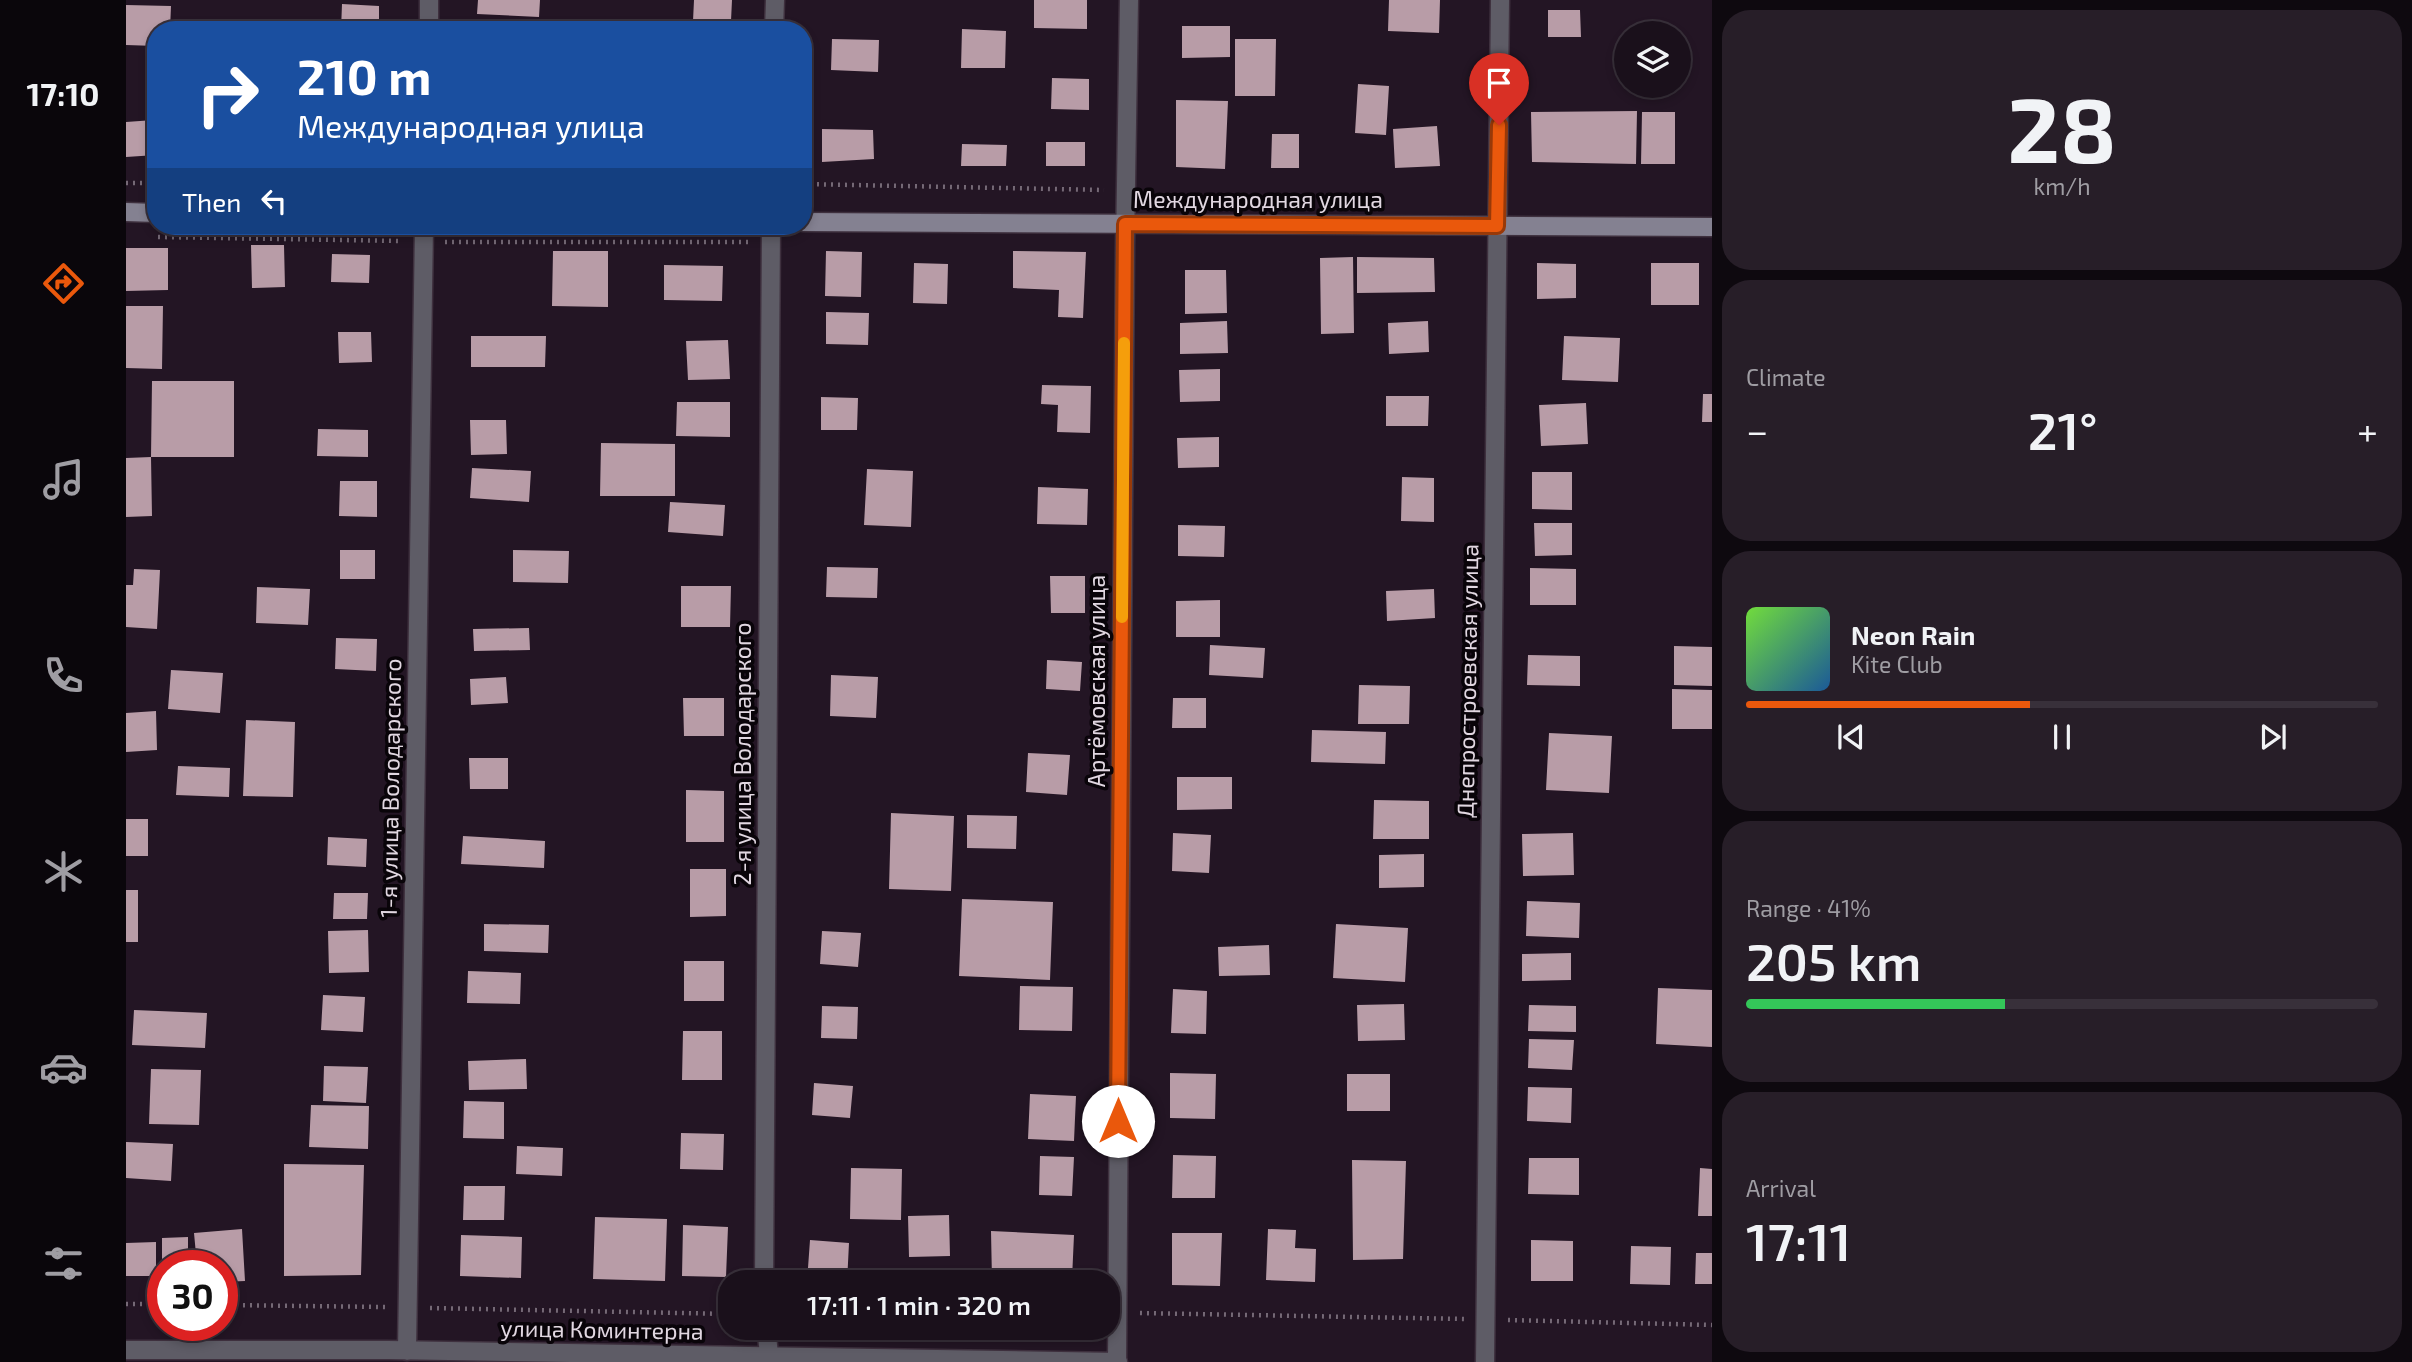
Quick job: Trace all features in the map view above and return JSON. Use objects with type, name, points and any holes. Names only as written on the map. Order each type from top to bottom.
[{"type":"main road","points":[[126,212],[147,213]]},
{"type":"main road","name":"Международная улица","points":[[812,222],[1712,227]]},
{"type":"street","points":[[429,0],[429,21]]},
{"type":"street","points":[[774,21],[775,0]]},
{"type":"street","name":"Артёмовская улица","points":[[1117,1270],[1125,190],[1129,0]]},
{"type":"street","name":"Днепростроевская улица","points":[[1485,1362],[1500,0]]},
{"type":"street","name":"1-я улица Володарского","points":[[407,1351],[424,235]]},
{"type":"street","name":"2-я улица Володарского","points":[[764,1270],[771,235]]},
{"type":"street","points":[[768,1340],[770,1360]]},
{"type":"street","name":"Артёмовская улица","points":[[1118,1340],[1118,1362]]},
{"type":"street","name":"улица Коминтерна","points":[[126,1350],[407,1351],[770,1360],[1118,1362]]},
{"type":"path","points":[[126,183],[147,183]]},
{"type":"path","points":[[812,184],[1125,190]]},
{"type":"path","points":[[153,237],[334,235]]},
{"type":"path","points":[[126,1304],[147,1304]]},
{"type":"path","points":[[238,1305],[718,1314]]},
{"type":"path","points":[[1120,1312],[1712,1325]]},
{"type":"building","points":[[478,0],[540,0],[539,17],[477,14]]},
{"type":"building","points":[[694,0],[732,0],[731,21],[693,21]]},
{"type":"building","points":[[1034,0],[1087,0],[1087,29],[1034,28]]},
{"type":"building","points":[[1389,0],[1440,0],[1439,33],[1388,31]]},
{"type":"building","points":[[342,4],[379,6],[379,21],[341,21]]},
{"type":"building","points":[[126,5],[171,6],[170,21],[147,21],[147,46],[126,45]]},
{"type":"building","points":[[1548,10],[1580,10],[1581,37],[1548,37]]},
{"type":"building","points":[[1182,26],[1230,26],[1230,57],[1182,58]]},
{"type":"building","points":[[962,29],[1006,31],[1005,68],[961,68]]},
{"type":"building","points":[[832,39],[879,40],[878,72],[831,70]]},
{"type":"building","points":[[1235,39],[1276,39],[1275,96],[1235,96]]},
{"type":"building","points":[[1052,78],[1089,79],[1089,110],[1051,109]]},
{"type":"building","points":[[1358,84],[1389,86],[1386,135],[1355,133]]},
{"type":"building","points":[[1176,100],[1228,101],[1225,169],[1176,167]]},
{"type":"building","points":[[1637,111],[1636,164],[1532,162],[1531,112]]},
{"type":"building","points":[[1642,112],[1675,112],[1675,164],[1641,164]]},
{"type":"building","points":[[147,120],[147,156],[126,157],[126,122]]},
{"type":"building","points":[[1437,126],[1440,166],[1395,168],[1393,129]]},
{"type":"building","points":[[822,129],[873,130],[874,159],[822,162]]},
{"type":"building","points":[[1272,134],[1299,134],[1299,168],[1271,168]]},
{"type":"building","points":[[1046,142],[1085,142],[1085,166],[1046,166]]},
{"type":"building","points":[[962,144],[1007,145],[1006,166],[961,166]]},
{"type":"building","points":[[251,245],[284,245],[285,287],[252,288]]},
{"type":"building","points":[[126,248],[168,248],[168,290],[126,291]]},
{"type":"building","points":[[553,251],[608,251],[608,307],[552,306]]},
{"type":"building","points":[[826,251],[862,252],[861,297],[825,296]]},
{"type":"building","points":[[1013,251],[1086,252],[1083,318],[1058,317],[1059,290],[1013,288]]},
{"type":"building","points":[[332,254],[370,255],[369,283],[331,282]]},
{"type":"building","points":[[1353,257],[1354,333],[1321,334],[1320,258]]},
{"type":"building","points":[[1357,257],[1434,258],[1435,292],[1357,293]]},
{"type":"building","points":[[914,263],[948,264],[947,304],[913,303]]},
{"type":"building","points":[[1537,263],[1576,264],[1576,298],[1537,299]]},
{"type":"building","points":[[1651,263],[1699,263],[1699,305],[1651,305]]},
{"type":"building","points":[[664,265],[723,266],[722,301],[664,300]]},
{"type":"building","points":[[1185,270],[1226,270],[1227,313],[1185,314]]},
{"type":"building","points":[[126,306],[163,306],[162,369],[126,368]]},
{"type":"building","points":[[826,312],[869,313],[868,345],[826,344]]},
{"type":"building","points":[[1227,321],[1228,353],[1180,354],[1180,323]]},
{"type":"building","points":[[1428,321],[1429,352],[1389,354],[1388,323]]},
{"type":"building","points":[[338,332],[371,332],[372,362],[339,363]]},
{"type":"building","points":[[471,336],[546,336],[545,367],[471,367]]},
{"type":"building","points":[[1564,336],[1620,338],[1618,382],[1562,380]]},
{"type":"building","points":[[728,340],[730,379],[688,380],[686,341]]},
{"type":"building","points":[[1220,369],[1220,401],[1180,402],[1179,370]]},
{"type":"building","points":[[152,381],[234,381],[234,457],[151,457]]},
{"type":"building","points":[[1042,385],[1091,386],[1090,433],[1057,432],[1058,405],[1041,404]]},
{"type":"building","points":[[1703,394],[1712,394],[1712,422],[1702,422]]},
{"type":"building","points":[[1386,396],[1429,396],[1428,426],[1386,426]]},
{"type":"building","points":[[821,397],[858,398],[857,430],[821,430]]},
{"type":"building","points":[[677,402],[730,402],[730,437],[676,436]]},
{"type":"building","points":[[1586,403],[1588,444],[1541,446],[1539,405]]},
{"type":"building","points":[[470,420],[506,420],[507,454],[471,455]]},
{"type":"building","points":[[318,429],[368,430],[368,457],[317,456]]},
{"type":"building","points":[[1219,437],[1219,467],[1178,468],[1177,438]]},
{"type":"building","points":[[601,443],[675,444],[675,496],[600,496]]},
{"type":"building","points":[[151,457],[152,516],[126,517],[126,458]]},
{"type":"building","points":[[472,468],[531,471],[529,502],[470,498]]},
{"type":"building","points":[[867,469],[913,471],[911,527],[864,525]]},
{"type":"building","points":[[1532,472],[1572,472],[1572,510],[1532,509]]},
{"type":"building","points":[[1402,477],[1434,478],[1434,522],[1401,521]]},
{"type":"building","points":[[340,481],[377,481],[377,517],[339,516]]},
{"type":"building","points":[[1038,487],[1088,489],[1087,525],[1037,524]]},
{"type":"building","points":[[670,502],[725,505],[723,536],[668,532]]},
{"type":"building","points":[[1534,523],[1572,523],[1572,555],[1535,556]]},
{"type":"building","points":[[1178,525],[1225,526],[1224,557],[1178,556]]},
{"type":"building","points":[[340,550],[375,550],[375,579],[340,579]]},
{"type":"building","points":[[513,550],[569,551],[568,583],[513,582]]},
{"type":"building","points":[[827,567],[878,568],[877,598],[826,597]]},
{"type":"building","points":[[1530,568],[1576,569],[1576,605],[1530,605]]},
{"type":"building","points":[[134,569],[160,570],[157,629],[126,627],[126,585],[133,585]]},
{"type":"building","points":[[1050,576],[1085,576],[1085,613],[1051,613]]},
{"type":"building","points":[[681,586],[731,586],[730,627],[681,627]]},
{"type":"building","points":[[257,587],[310,589],[308,625],[256,623]]},
{"type":"building","points":[[1434,589],[1435,618],[1387,621],[1386,591]]},
{"type":"building","points":[[1220,600],[1220,637],[1176,637],[1176,601]]},
{"type":"building","points":[[529,628],[530,650],[474,651],[473,629]]},
{"type":"building","points":[[336,638],[377,639],[376,671],[335,669]]},
{"type":"building","points":[[1210,645],[1265,648],[1263,678],[1209,675]]},
{"type":"building","points":[[1674,646],[1712,647],[1712,686],[1674,685]]},
{"type":"building","points":[[1528,655],[1580,656],[1580,686],[1527,685]]},
{"type":"building","points":[[1047,660],[1082,662],[1080,691],[1046,689]]},
{"type":"building","points":[[171,670],[223,673],[220,713],[168,709]]},
{"type":"building","points":[[831,675],[878,677],[876,718],[830,716]]},
{"type":"building","points":[[506,677],[508,703],[471,705],[470,679]]},
{"type":"building","points":[[1359,685],[1410,686],[1409,724],[1358,724]]},
{"type":"building","points":[[1672,689],[1712,690],[1712,729],[1672,729]]},
{"type":"building","points":[[683,698],[724,698],[724,736],[684,736]]},
{"type":"building","points":[[1173,698],[1206,698],[1206,728],[1172,728]]},
{"type":"building","points":[[156,711],[157,750],[126,752],[126,713]]},
{"type":"building","points":[[246,720],[295,722],[293,797],[243,796]]},
{"type":"building","points":[[1312,730],[1386,732],[1385,764],[1311,762]]},
{"type":"building","points":[[1549,733],[1612,736],[1609,793],[1546,790]]},
{"type":"building","points":[[1028,753],[1070,755],[1067,795],[1026,792]]},
{"type":"building","points":[[469,758],[508,758],[508,789],[470,789]]},
{"type":"building","points":[[178,766],[230,768],[229,797],[176,795]]},
{"type":"building","points":[[1177,777],[1232,777],[1232,809],[1177,810]]},
{"type":"building","points":[[686,790],[724,791],[724,842],[686,842]]},
{"type":"building","points":[[1374,800],[1429,801],[1429,839],[1373,839]]},
{"type":"building","points":[[891,813],[954,816],[951,891],[889,889]]},
{"type":"building","points":[[967,815],[1017,816],[1016,849],[967,848]]},
{"type":"building","points":[[126,819],[148,819],[148,856],[126,856]]},
{"type":"building","points":[[1173,833],[1211,835],[1209,873],[1172,871]]},
{"type":"building","points":[[1573,833],[1574,875],[1523,876],[1522,834]]},
{"type":"building","points":[[463,836],[545,841],[544,868],[461,864]]},
{"type":"building","points":[[328,837],[367,839],[366,867],[327,865]]},
{"type":"building","points":[[1424,854],[1424,887],[1379,888],[1379,855]]},
{"type":"building","points":[[690,869],[726,869],[726,916],[690,917]]},
{"type":"building","points":[[126,890],[138,890],[138,942],[126,942]]},
{"type":"building","points":[[334,893],[368,893],[367,919],[333,919]]},
{"type":"building","points":[[962,899],[1053,902],[1050,980],[959,976]]},
{"type":"building","points":[[1527,901],[1580,903],[1579,938],[1526,936]]},
{"type":"building","points":[[484,924],[549,925],[548,953],[484,951]]},
{"type":"building","points":[[1336,924],[1408,928],[1405,982],[1333,978]]},
{"type":"building","points":[[368,930],[369,972],[329,973],[328,931]]},
{"type":"building","points":[[822,931],[861,933],[858,967],[820,964]]},
{"type":"building","points":[[1269,945],[1270,975],[1219,976],[1218,947]]},
{"type":"building","points":[[1571,953],[1571,980],[1522,981],[1522,954]]},
{"type":"building","points":[[684,961],[724,961],[724,1001],[684,1001]]},
{"type":"building","points":[[468,971],[521,973],[520,1004],[467,1003]]},
{"type":"building","points":[[1020,986],[1073,987],[1072,1031],[1019,1030]]},
{"type":"building","points":[[1658,988],[1712,990],[1712,1047],[1656,1044]]},
{"type":"building","points":[[1173,989],[1207,991],[1206,1034],[1171,1033]]},
{"type":"building","points":[[323,995],[365,997],[363,1032],[321,1030]]},
{"type":"building","points":[[1404,1004],[1405,1040],[1358,1041],[1357,1005]]},
{"type":"building","points":[[1529,1005],[1576,1006],[1576,1032],[1528,1031]]},
{"type":"building","points":[[822,1006],[858,1007],[857,1039],[821,1038]]},
{"type":"building","points":[[134,1010],[207,1013],[205,1048],[132,1045]]},
{"type":"building","points":[[683,1031],[722,1031],[722,1080],[682,1080]]},
{"type":"building","points":[[1529,1039],[1574,1040],[1572,1070],[1528,1068]]},
{"type":"building","points":[[526,1059],[527,1089],[469,1090],[468,1061]]},
{"type":"building","points":[[324,1066],[368,1067],[366,1103],[323,1101]]},
{"type":"building","points":[[151,1069],[201,1070],[199,1125],[149,1124]]},
{"type":"building","points":[[1170,1073],[1216,1074],[1215,1119],[1170,1118]]},
{"type":"building","points":[[1347,1074],[1390,1074],[1390,1111],[1347,1111]]},
{"type":"building","points":[[814,1083],[853,1086],[850,1118],[812,1115]]},
{"type":"building","points":[[1528,1087],[1572,1088],[1571,1123],[1527,1121]]},
{"type":"building","points":[[1030,1094],[1076,1096],[1074,1141],[1028,1139]]},
{"type":"building","points":[[464,1101],[504,1102],[504,1139],[463,1138]]},
{"type":"building","points":[[311,1105],[369,1106],[368,1149],[309,1147]]},
{"type":"building","points":[[681,1133],[724,1134],[723,1170],[680,1169]]},
{"type":"building","points":[[126,1142],[173,1144],[171,1181],[126,1178]]},
{"type":"building","points":[[517,1146],[563,1148],[562,1176],[516,1174]]},
{"type":"building","points":[[1173,1155],[1216,1156],[1215,1198],[1172,1198]]},
{"type":"building","points":[[1040,1156],[1074,1157],[1072,1196],[1039,1195]]},
{"type":"building","points":[[1529,1158],[1579,1158],[1579,1195],[1528,1194]]},
{"type":"building","points":[[1352,1160],[1406,1161],[1403,1259],[1353,1260]]},
{"type":"building","points":[[284,1164],[364,1165],[361,1275],[284,1276]]},
{"type":"building","points":[[851,1168],[902,1169],[901,1220],[850,1219]]},
{"type":"building","points":[[1700,1168],[1712,1169],[1712,1216],[1698,1216]]},
{"type":"building","points":[[464,1186],[505,1186],[504,1220],[463,1220]]},
{"type":"building","points":[[949,1215],[950,1256],[909,1257],[908,1216]]},
{"type":"building","points":[[595,1217],[667,1219],[665,1281],[593,1279]]},
{"type":"building","points":[[683,1225],[728,1227],[726,1270],[718,1270],[718,1277],[682,1276]]},
{"type":"building","points":[[242,1229],[245,1281],[238,1281],[238,1250],[196,1250],[194,1233]]},
{"type":"building","points":[[1268,1229],[1296,1230],[1295,1248],[1316,1249],[1315,1282],[1266,1280]]},
{"type":"building","points":[[991,1231],[1074,1235],[1072,1270],[992,1270]]},
{"type":"building","points":[[1172,1233],[1222,1233],[1220,1286],[1172,1285]]},
{"type":"building","points":[[461,1235],[522,1237],[521,1278],[460,1276]]},
{"type":"building","points":[[188,1237],[188,1250],[162,1250],[162,1238]]},
{"type":"building","points":[[810,1240],[849,1243],[848,1270],[808,1270]]},
{"type":"building","points":[[1531,1240],[1573,1241],[1573,1281],[1531,1281]]},
{"type":"building","points":[[156,1242],[156,1250],[147,1250],[147,1276],[126,1276],[126,1243]]},
{"type":"building","points":[[1631,1246],[1671,1247],[1670,1285],[1630,1284]]},
{"type":"building","points":[[1696,1253],[1712,1253],[1712,1284],[1695,1284]]},
{"type":"slow traffic","points":[[1122,617],[1124,343]]},
{"type":"route","points":[[1118,1121],[1125,224],[1497,226],[1499,125]]}]
